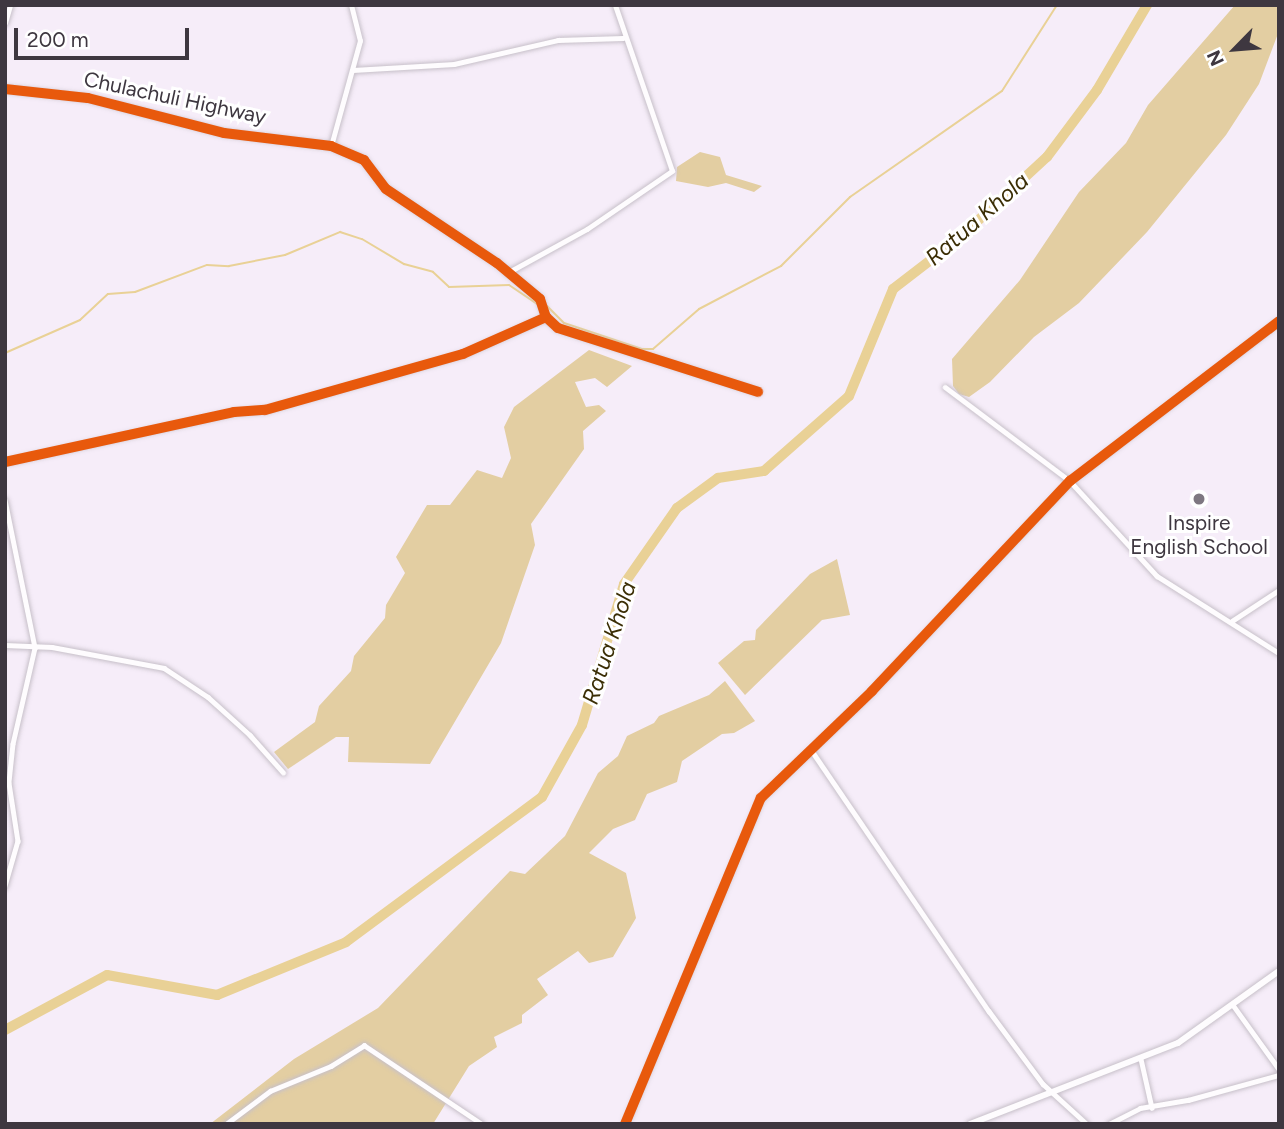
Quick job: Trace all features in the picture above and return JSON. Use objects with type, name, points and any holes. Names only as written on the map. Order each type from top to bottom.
[{"type":"street","points":[[5,23],[10,5]]},
{"type":"street","points":[[331,146],[353,69],[360,33],[351,5]]},
{"type":"street","points":[[507,273],[599,222],[672,171],[623,38],[615,5]]},
{"type":"street","points":[[353,69],[454,64],[558,40],[623,38]]},
{"type":"street","name":"Chulachuli Highway","points":[[5,89],[88,98],[224,133],[331,146],[365,160],[386,189],[540,299],[546,317],[565,331],[758,392]]},
{"type":"street","points":[[5,462],[234,412],[265,410],[463,354],[546,317]]},
{"type":"street","points":[[625,1124],[761,798],[812,751],[1070,481],[1279,321]]},
{"type":"street","points":[[945,387],[1070,481],[1157,576],[1189,599],[1232,621],[1279,653]]},
{"type":"street","points":[[5,500],[35,648],[13,744],[8,793],[18,841],[5,886]]},
{"type":"street","points":[[1232,621],[1279,590]]},
{"type":"street","points":[[5,645],[52,647],[164,668],[208,697],[283,772]]},
{"type":"street","points":[[812,751],[989,1011],[1043,1084],[1087,1124]]},
{"type":"street","points":[[970,1124],[1141,1059],[1201,1030],[1279,971]]},
{"type":"street","points":[[1233,1006],[1279,1069]]},
{"type":"street","points":[[226,1124],[270,1091],[331,1066],[364,1045],[482,1124]]},
{"type":"street","points":[[1141,1059],[1152,1108]]},
{"type":"street","points":[[1109,1124],[1140,1108],[1152,1108],[1279,1075]]},
{"type":"shaded area","points":[[1235,5],[1279,5],[1279,31],[1259,84],[1226,135],[1147,232],[1079,303],[1034,337],[990,382],[969,397],[959,394],[953,386],[952,359],[1020,280],[1079,192],[1126,143],[1148,105]]},
{"type":"shaded area","points":[[700,152],[720,157],[726,175],[762,186],[754,192],[726,183],[708,187],[676,181],[677,167]]},
{"type":"shaded area","points":[[589,350],[632,366],[607,387],[595,378],[575,382],[586,407],[599,405],[606,411],[583,431],[584,449],[531,524],[535,545],[501,643],[430,764],[348,762],[349,737],[336,737],[288,769],[274,752],[315,722],[319,706],[351,671],[354,656],[385,618],[386,605],[405,573],[396,557],[427,505],[450,505],[477,470],[502,478],[511,458],[504,427],[514,407]]},
{"type":"shaded area","points":[[837,559],[850,615],[822,620],[745,695],[718,663],[744,641],[755,640],[756,630],[810,574]]},
{"type":"shaded area","points":[[725,681],[755,721],[734,733],[722,734],[682,761],[677,782],[647,794],[635,820],[613,829],[589,853],[626,873],[636,918],[613,957],[589,963],[578,951],[537,979],[548,995],[522,1015],[522,1023],[494,1037],[497,1047],[469,1066],[433,1124],[210,1124],[294,1059],[378,1008],[510,871],[525,874],[565,836],[598,773],[618,756],[627,736],[654,723],[659,716],[709,695]]},
{"type":"waterway","points":[[547,306],[564,323],[642,349],[653,349],[699,309],[781,266],[850,197],[1002,91],[1057,5]]},
{"type":"waterway","name":"Ratua Khola","points":[[5,1030],[107,975],[217,995],[346,942],[542,797],[582,725],[624,584],[677,508],[718,478],[764,471],[849,396],[893,289],[958,239],[1047,157],[1097,90],[1147,5]]},
{"type":"waterway","points":[[5,353],[80,320],[108,294],[135,292],[207,265],[229,266],[285,255],[340,232],[362,239],[404,264],[433,272],[449,287],[509,285],[540,306]]},
{"type":"cycle path","points":[[5,89],[88,98],[224,133],[331,146],[364,160],[386,189],[497,263],[540,299],[546,317],[558,328],[758,392]]},
{"type":"cycle path","points":[[5,462],[234,412],[265,410],[463,354],[546,317]]},
{"type":"cycle path","points":[[625,1124],[761,798],[872,691],[1070,481],[1279,321]]},
{"type":"place","name":"Inspire English School","points":[[1199,499]]}]
